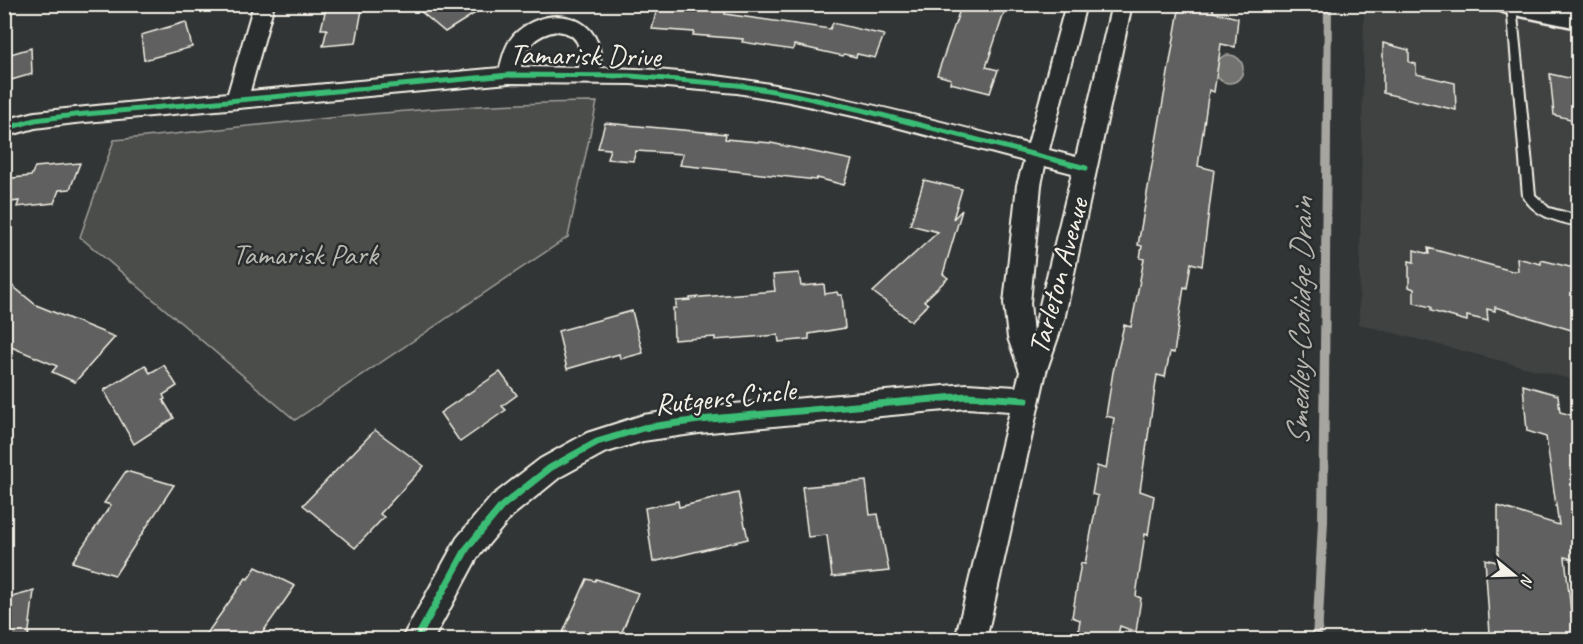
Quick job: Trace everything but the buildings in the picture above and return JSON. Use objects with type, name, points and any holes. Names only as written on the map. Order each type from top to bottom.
[{"type":"street","points":[[237,99],[264,4]]},
{"type":"street","name":"Tarleton Avenue","points":[[1033,372],[1021,338],[1017,303],[1029,185],[1076,4]]},
{"type":"street","name":"Tarleton Avenue","points":[[970,639],[1033,372],[1051,320],[1122,4]]},
{"type":"street","points":[[1508,5],[1578,19]]},
{"type":"street","points":[[509,75],[518,45],[525,36],[536,29],[560,23],[578,29],[586,37],[590,47],[589,74]]},
{"type":"street","name":"Tamarisk Drive","points":[[4,129],[35,120],[237,99],[509,75],[589,74],[684,79],[780,92],[862,110],[1086,168]]},
{"type":"street","name":"Rutgers Circle","points":[[416,639],[467,548],[502,506],[550,468],[597,442],[644,428],[699,420],[967,396],[1026,400]]},
{"type":"lane","points":[[1508,5],[1529,196],[1533,204],[1543,211],[1578,221]]},
{"type":"shaded area","points":[[1542,4],[1578,12],[1578,381],[1359,324],[1364,5]]},
{"type":"shaded area","points":[[1229,55],[1239,59],[1243,69],[1239,79],[1229,83],[1219,79],[1215,69],[1219,59]]},
{"type":"green space","name":"Tamarisk Park","points":[[597,102],[568,237],[295,420],[80,237],[114,140],[415,110]]},
{"type":"waterway","name":"Smedley-Coolidge Drain","points":[[1317,640],[1323,521],[1328,4]]},
{"type":"cycle path","points":[[4,129],[35,120],[75,115],[509,75],[631,76],[737,85],[790,94],[862,110],[1086,168]]},
{"type":"cycle path","points":[[416,640],[467,548],[502,506],[550,468],[597,442],[643,428],[699,420],[967,396],[1026,400]]}]
